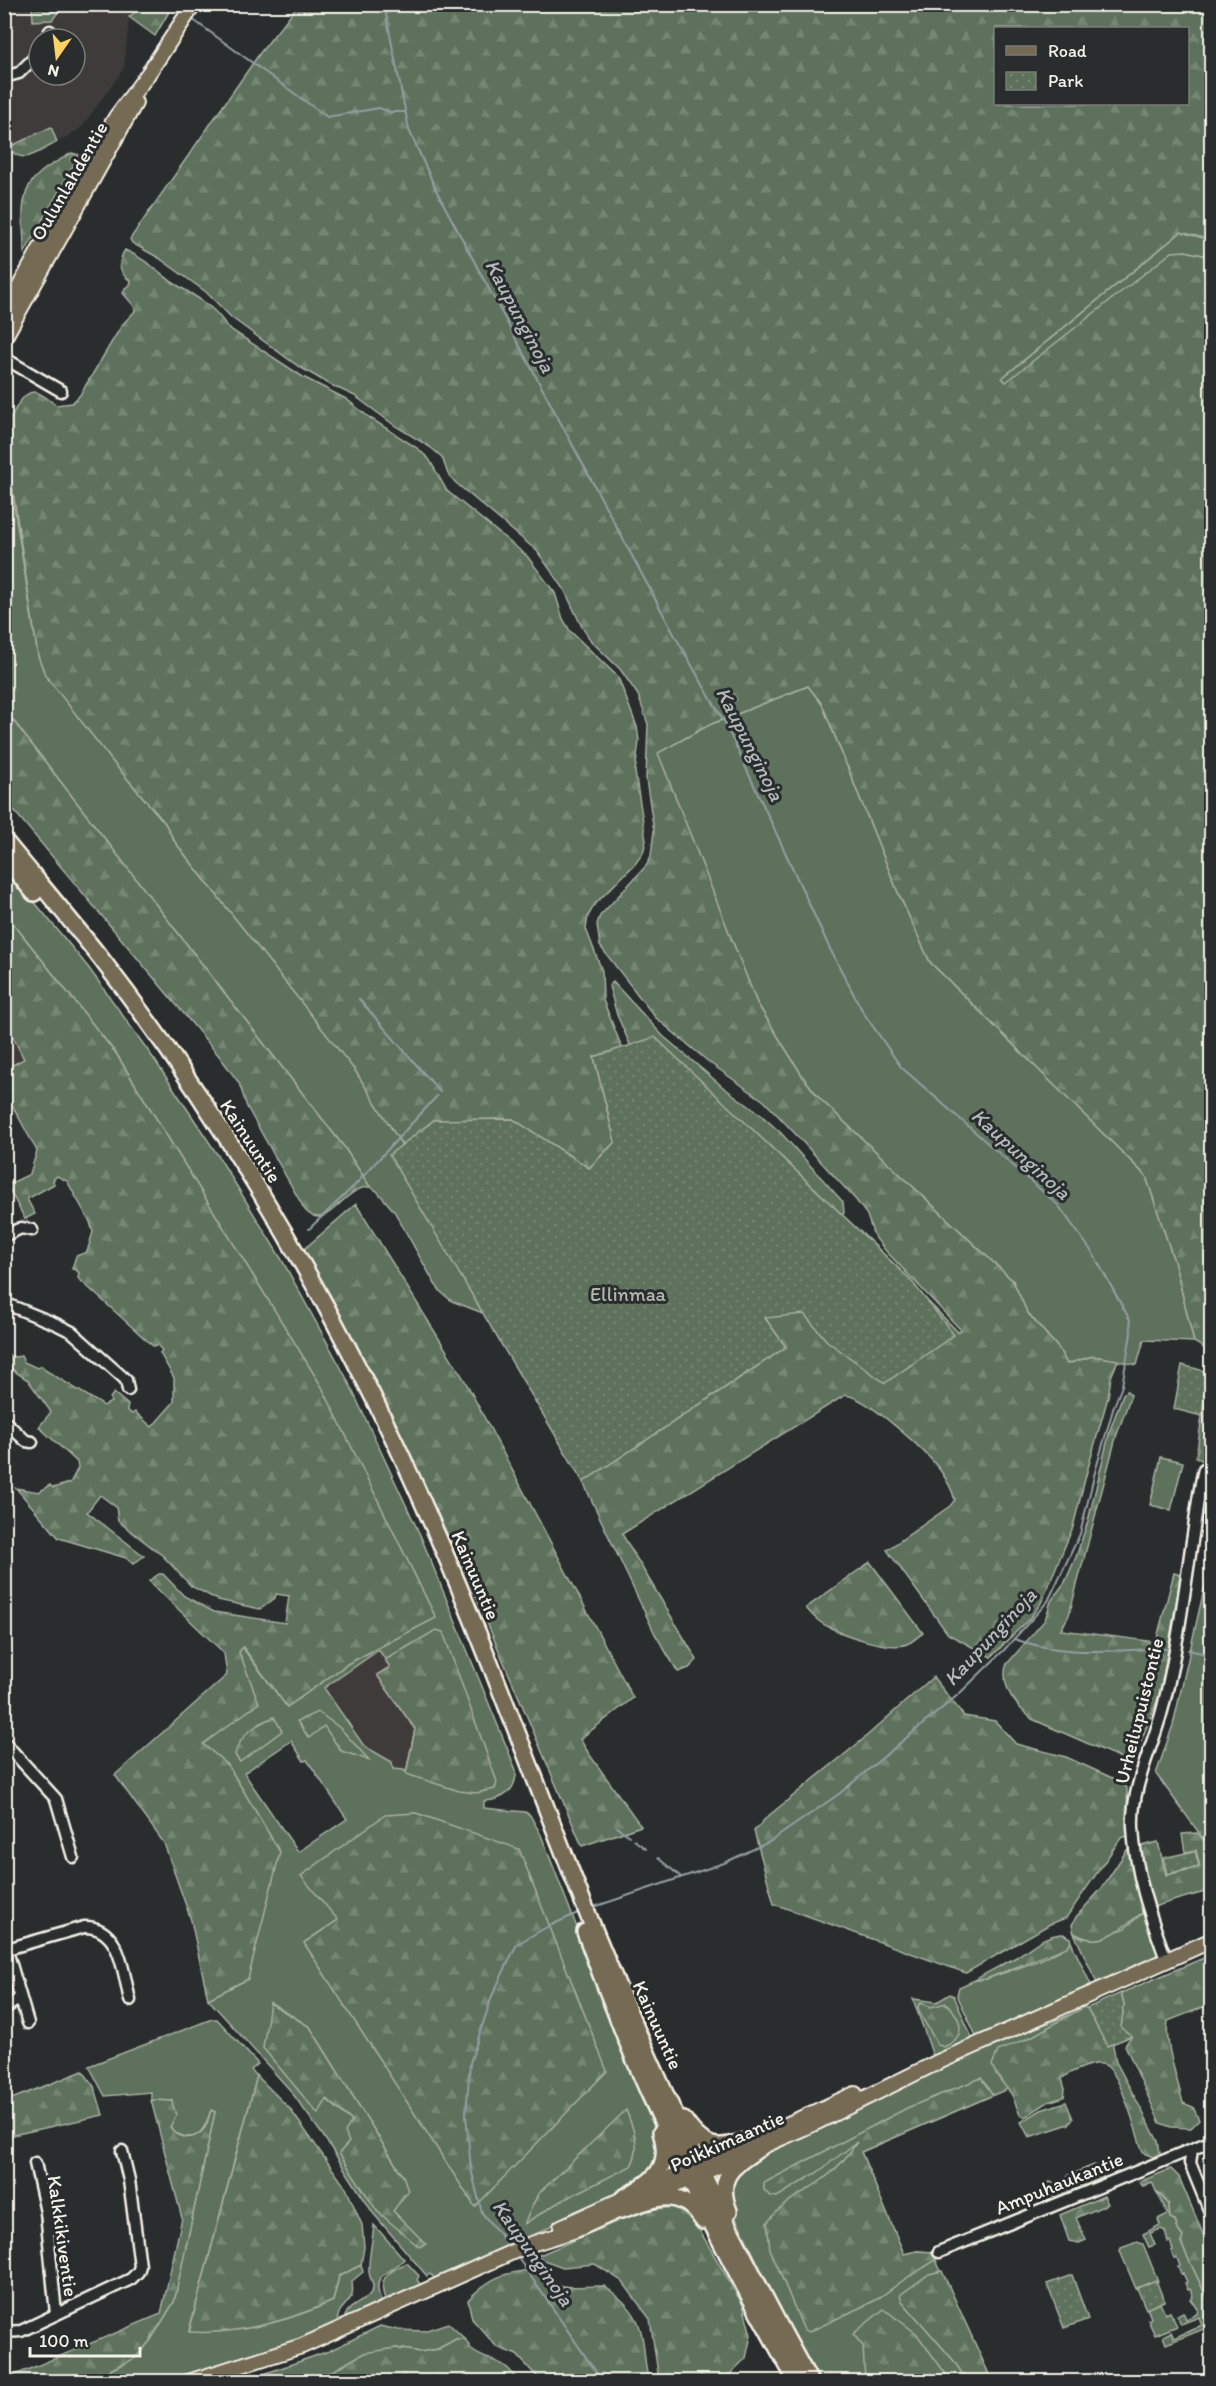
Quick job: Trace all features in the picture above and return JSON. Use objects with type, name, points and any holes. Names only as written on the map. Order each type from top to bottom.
[{"type":"highway","name":"Kainuuntie","points":[[4,840],[100,957],[167,1051],[264,1200],[337,1328],[395,1442],[424,1506],[474,1626],[587,1925],[648,2074],[730,2259],[797,2382]]},
{"type":"highway","name":"Kainuuntie","points":[[4,857],[92,964],[159,1055],[222,1149],[287,1256],[377,1426],[427,1538],[579,1904]]},
{"type":"highway","points":[[648,2074],[702,2142],[717,2148],[761,2142]]},
{"type":"highway","points":[[622,2204],[659,2172],[665,2157],[648,2074]]},
{"type":"highway","points":[[752,2273],[725,2201],[723,2185],[730,2171],[761,2142]]},
{"type":"highway","name":"Kainuuntie","points":[[693,2172],[752,2273],[810,2382]]},
{"type":"highway","points":[[622,2204],[668,2197],[682,2200],[694,2208],[730,2259]]},
{"type":"main road","name":"Oulunlahdentie","points":[[4,315],[69,196],[116,117],[148,74],[194,4]]},
{"type":"main road","name":"Oulunlahdentie","points":[[4,338],[125,122],[148,74]]},
{"type":"main road","name":"Poikkimaantie","points":[[188,2382],[302,2346],[531,2244],[576,2220],[622,2204],[761,2142],[869,2088],[933,2064],[1166,1959],[1212,1941]]},
{"type":"street","points":[[4,77],[19,73],[27,65]]},
{"type":"street","points":[[4,358],[61,391]]},
{"type":"street","points":[[4,1236],[21,1228],[32,1230]]},
{"type":"street","points":[[4,1303],[72,1332],[126,1380],[128,1390]]},
{"type":"street","points":[[4,1421],[26,1441],[32,1442]]},
{"type":"street","name":"Urheilupuistontie","points":[[1166,1959],[1144,1897],[1135,1847],[1134,1810],[1140,1775],[1155,1738],[1164,1703],[1182,1610],[1204,1469]]},
{"type":"street","points":[[4,1742],[56,1799],[73,1857]]},
{"type":"street","points":[[28,2023],[6,1944],[94,1926],[107,1933],[116,1945],[130,2000]]},
{"type":"street","points":[[4,2009],[20,1998]]},
{"type":"street","name":"Ampuhaukantie","points":[[939,2252],[1212,2141]]},
{"type":"street","points":[[1192,2150],[1190,2163],[1212,2217]]},
{"type":"street","points":[[4,2332],[21,2331],[130,2279],[138,2272],[140,2266],[129,2180],[122,2151]]},
{"type":"street","name":"Kalkkikiventie","points":[[35,2163],[46,2212],[56,2314]]},
{"type":"shaded area","points":[[5,5],[32,5],[33,21],[52,20],[64,5],[134,5],[136,11],[129,17],[124,68],[81,128],[57,142],[50,127],[5,149]]},
{"type":"shaded area","points":[[4,1021],[24,1059],[5,1069],[4,1069]]},
{"type":"shaded area","points":[[379,1649],[390,1667],[377,1676],[431,1753],[424,1779],[404,1773],[404,1771],[338,1753],[311,1697]]},
{"type":"green space","points":[[32,4],[64,5],[52,20],[33,21]]},
{"type":"green space","points":[[134,5],[173,5],[155,36],[129,17],[136,11]]},
{"type":"green space","points":[[298,5],[1211,5],[1211,240],[1181,232],[1002,378],[1006,382],[1172,252],[1185,251],[1211,257],[1211,1352],[1194,1342],[1175,1264],[1146,1176],[930,962],[897,890],[822,704],[808,686],[709,725],[658,753],[757,1003],[803,1077],[819,1098],[1013,1281],[1027,1312],[1059,1349],[1067,1364],[1093,1356],[1118,1360],[1111,1377],[1108,1397],[1073,1527],[1041,1603],[1030,1618],[991,1657],[948,1634],[887,1550],[950,1506],[955,1500],[949,1485],[940,1470],[910,1439],[881,1414],[855,1398],[845,1395],[622,1534],[697,1660],[689,1668],[678,1672],[655,1634],[583,1482],[786,1347],[765,1318],[908,1281],[958,1332],[961,1330],[886,1251],[874,1236],[867,1215],[856,1200],[788,1126],[764,1101],[710,1063],[655,1017],[600,946],[597,924],[600,916],[646,866],[651,856],[654,831],[646,779],[648,724],[638,695],[620,669],[591,641],[564,589],[537,551],[456,483],[448,474],[442,457],[430,447],[394,425],[355,396],[298,366],[232,318],[206,292],[159,258],[132,243],[130,239],[260,53]]},
{"type":"green space","points":[[51,127],[57,142],[38,153],[25,157],[19,156],[9,147]]},
{"type":"green space","points":[[72,153],[79,155],[24,254],[23,211],[27,190],[40,173]]},
{"type":"green space","points":[[1181,232],[1211,240],[1211,257],[1185,251],[1006,383],[1002,378]]},
{"type":"green space","points":[[125,250],[202,301],[222,319],[227,327],[303,377],[346,399],[370,418],[417,448],[429,459],[447,491],[527,556],[555,593],[563,619],[570,631],[618,677],[637,727],[639,741],[635,772],[646,841],[643,853],[635,864],[595,904],[588,916],[586,929],[602,971],[603,1000],[622,1048],[594,1057],[615,1142],[589,1168],[512,1119],[434,1120],[402,1145],[356,1072],[175,842],[165,823],[113,762],[45,675],[38,656],[4,432],[20,401],[30,393],[40,394],[56,405],[72,403],[80,395],[122,325],[135,311],[134,306],[123,293],[131,281],[123,275],[120,267]]},
{"type":"green space","points":[[4,444],[38,656],[113,762],[165,823],[175,842],[357,1072],[402,1145],[493,1317],[452,1301],[442,1293],[394,1211],[377,1191],[370,1187],[344,1147],[5,710]]},
{"type":"green space","points":[[808,686],[822,704],[897,890],[930,962],[1146,1176],[1175,1264],[1194,1342],[1144,1340],[1137,1365],[1093,1356],[1067,1364],[1059,1349],[1027,1312],[1013,1281],[819,1098],[803,1077],[757,1003],[657,753],[709,725]]},
{"type":"green space","points":[[5,710],[344,1147],[370,1187],[351,1194],[321,1217],[313,1216],[305,1210],[247,1107],[239,1083],[220,1057],[5,800]]},
{"type":"green space","points":[[4,865],[88,967],[154,1059],[217,1154],[282,1260],[346,1377],[421,1537],[516,1770],[514,1783],[508,1793],[498,1799],[484,1801],[484,1808],[525,1812],[530,1815],[541,1835],[657,2133],[659,2165],[634,2186],[575,2212],[528,2239],[438,2281],[430,2274],[427,2276],[373,2213],[324,2137],[290,2090],[208,1999],[248,1979],[228,1765],[202,1744],[258,1703],[239,1652],[242,1647],[287,1707],[349,1663],[435,1618],[321,1387],[117,1055],[5,913]],"holes":[[[379,1650],[390,1667],[377,1675],[415,1729],[406,1773],[404,1770],[393,1769],[392,1762],[364,1746],[324,1688]],[[291,1741],[304,1761],[307,1760],[347,1819],[298,1852],[244,1773]],[[338,1920],[475,2206],[305,1942]],[[271,2003],[310,2027],[404,2178],[393,2211],[425,2244],[377,2211],[352,2121],[326,2099],[318,2113]]]},
{"type":"green space","points":[[5,913],[117,1055],[322,1387],[436,1618],[349,1663],[287,1707],[243,1647],[239,1652],[259,1703],[203,1744],[228,1765],[280,1852],[248,1979],[208,1999],[191,1920],[164,1843],[115,1775],[227,1675],[224,1653],[149,1581],[163,1574],[184,1596],[214,1612],[285,1623],[289,1596],[276,1594],[275,1598],[260,1609],[218,1600],[191,1586],[163,1556],[118,1521],[116,1507],[100,1495],[87,1512],[144,1556],[133,1564],[126,1558],[59,1538],[16,1488],[39,1492],[50,1485],[53,1488],[70,1483],[78,1468],[77,1462],[39,1427],[51,1412],[28,1380],[5,1365],[5,1354],[21,1356],[24,1362],[37,1368],[42,1366],[104,1406],[111,1402],[110,1398],[114,1393],[128,1405],[127,1410],[132,1414],[135,1412],[152,1427],[174,1402],[174,1378],[160,1353],[162,1350],[157,1345],[153,1346],[78,1278],[79,1273],[72,1269],[76,1256],[87,1252],[93,1232],[90,1222],[67,1181],[57,1176],[53,1180],[54,1184],[27,1199],[35,1214],[25,1219],[7,1185],[30,1174],[37,1151],[5,1092],[5,1069],[24,1059],[5,1021]]},
{"type":"green space","points":[[613,982],[663,1036],[781,1133],[843,1202],[844,1213],[841,1215],[644,1076],[617,1015],[609,986]]},
{"type":"green space","name":"Ellinmaa","points":[[655,1037],[910,1279],[954,1335],[885,1383],[827,1341],[804,1314],[765,1318],[786,1347],[583,1482],[389,1155],[434,1120],[513,1119],[589,1168],[615,1142],[594,1057]]},
{"type":"green space","points":[[356,1204],[464,1379],[633,1698],[580,1739],[641,1826],[582,1846],[460,1559],[302,1251]]},
{"type":"green space","points":[[1211,1356],[1212,1455],[1209,1464],[1196,1457]]},
{"type":"green space","points":[[1182,1365],[1208,1372],[1202,1416],[1174,1409]]},
{"type":"green space","points":[[1127,1391],[1131,1395],[1116,1437],[1069,1615],[1061,1630],[1156,1642],[1174,1573],[1181,1575],[1160,1694],[1132,1763],[1032,1719],[1015,1702],[1008,1689],[1005,1673],[1006,1665],[1045,1620],[1051,1601],[1065,1582],[1076,1557],[1088,1521],[1110,1430],[1123,1394]]},
{"type":"green space","points":[[1161,1457],[1183,1462],[1171,1510],[1150,1505]]},
{"type":"green space","points":[[1211,1559],[1211,1849],[1156,1774],[1173,1725]]},
{"type":"green space","points":[[870,1562],[923,1633],[909,1643],[890,1646],[858,1638],[823,1624],[806,1608]]},
{"type":"green space","points":[[436,1630],[443,1632],[497,1782],[495,1789],[476,1793],[459,1791],[406,1774],[415,1729],[377,1675],[390,1667],[385,1660]]},
{"type":"green space","points":[[933,1677],[964,1716],[995,1721],[1016,1744],[1066,1757],[1121,1782],[1127,1788],[1128,1836],[1121,1838],[1066,1918],[1050,1924],[966,1973],[774,1904],[754,1831],[767,1817],[861,1741]]},
{"type":"green space","points":[[318,1712],[340,1728],[369,1760],[341,1751],[324,1726],[309,1738],[297,1721]]},
{"type":"green space","points":[[274,1717],[282,1731],[240,1762],[235,1755],[244,1736],[261,1723]]},
{"type":"green space","points":[[416,1813],[519,1849],[607,2071],[475,2207],[304,1943],[338,1920],[301,1876],[385,1815]]},
{"type":"green space","points":[[1197,1833],[1211,1849],[1211,1890],[1150,1909],[1120,1930],[1103,1938],[1085,1938],[1074,1933],[1072,1925],[1076,1917],[1102,1888],[1127,1850],[1158,1842],[1166,1875],[1200,1867],[1196,1850],[1185,1852],[1182,1834]]},
{"type":"green space","points":[[1195,1851],[1199,1866],[1167,1874],[1163,1858]]},
{"type":"green space","points":[[1145,1911],[1159,1951],[1157,1955],[1097,1983],[1074,1933],[1083,1939],[1124,1929]]},
{"type":"green space","points":[[1063,1934],[1070,1938],[1071,1942],[1067,1947],[986,1979],[975,1980],[1042,1940]]},
{"type":"green space","points":[[1071,1942],[1091,1985],[977,2038],[957,1995],[959,1987],[1043,1958]]},
{"type":"green space","points":[[1211,1955],[1211,2004],[1168,2021],[1168,2040],[1183,2103],[1193,2107],[1199,2120],[1191,2128],[1171,2127],[1160,2123],[1125,2045],[1132,2036],[1121,2028],[1124,2004],[1121,1993]]},
{"type":"green space","points":[[1121,1993],[1124,2004],[1121,2028],[1132,2036],[1107,2046],[1087,2008]]},
{"type":"green space","points":[[950,1994],[954,1996],[973,2040],[933,2056],[913,1999],[937,2002]]},
{"type":"green space","points":[[270,2003],[310,2027],[404,2178],[408,2191],[393,2211],[426,2244],[419,2247],[377,2211],[339,2153],[349,2142],[345,2132],[352,2121],[327,2099],[318,2114],[263,2048]]},
{"type":"green space","points":[[921,2003],[931,2007],[946,2003],[952,2009],[960,2027],[959,2033],[951,2043],[944,2047],[938,2045],[919,2012],[918,2006]]},
{"type":"green space","points":[[1084,2007],[1092,2010],[1112,2040],[1116,2062],[1158,2141],[1160,2153],[1153,2157],[1143,2153],[1119,2083],[1105,2065],[1091,2065],[1068,2074],[1062,2079],[1065,2089],[1064,2097],[1048,2102],[1025,2117],[1020,2115],[1012,2095],[996,2074],[992,2065],[998,2051],[1031,2037]]},
{"type":"green space","points":[[1087,2008],[1107,2046],[861,2152],[904,2254],[917,2251],[932,2252],[992,2381],[821,2381],[792,2332],[729,2204],[727,2185],[746,2163],[830,2125],[904,2083],[977,2051]]},
{"type":"green space","points":[[217,2019],[258,2064],[251,2070],[257,2076],[189,2331],[244,2329],[298,2315],[333,2301],[339,2276],[361,2265],[363,2272],[352,2281],[352,2295],[340,2311],[337,2324],[273,2352],[160,2381],[86,2382],[135,2358],[150,2341],[174,2302],[215,2112],[211,2110],[207,2122],[197,2135],[187,2137],[180,2135],[170,2125],[172,2101],[151,2100],[151,2092],[105,2096],[89,2066]]},
{"type":"green space","points":[[83,2071],[95,2088],[103,2115],[13,2135],[5,2140],[5,2099],[14,2098]]},
{"type":"green space","points":[[257,2076],[290,2109],[346,2188],[362,2225],[364,2247],[361,2265],[339,2276],[333,2301],[316,2308],[244,2329],[189,2332]]},
{"type":"green space","points":[[981,2078],[993,2095],[861,2152],[904,2254],[917,2251],[932,2252],[936,2260],[876,2300],[809,2332],[804,2330],[770,2249],[767,2223],[787,2203],[832,2172],[857,2142],[818,2172],[777,2197],[770,2196],[764,2190],[764,2183],[907,2108]]},
{"type":"green space","points":[[151,2100],[172,2101],[176,2115],[170,2127],[182,2137],[196,2136],[200,2133],[206,2125],[211,2110],[215,2112],[174,2302],[150,2341],[135,2358],[86,2381],[5,2381],[5,2377],[8,2378],[161,2314],[182,2218]]},
{"type":"green space","points":[[1066,2102],[1073,2119],[1069,2124],[1029,2137],[1021,2122],[1041,2110]]},
{"type":"green space","points":[[626,2110],[634,2131],[636,2145],[631,2166],[559,2202],[524,2224],[538,2194]]},
{"type":"green space","points":[[1094,2165],[1099,2167],[1103,2177],[1101,2180],[1058,2197],[1052,2196],[1046,2183],[1051,2182],[1060,2186],[1069,2175]]},
{"type":"green space","points":[[1171,2169],[1179,2177],[1211,2253],[1211,2306],[1181,2243],[1183,2237],[1175,2220],[1170,2218],[1169,2204],[1156,2191],[1152,2182],[1143,2186],[1139,2182]]},
{"type":"green space","points":[[1156,2191],[1169,2204],[1170,2218],[1175,2220],[1183,2237],[1181,2243],[1211,2306],[1211,2332],[1206,2328],[1166,2344],[1163,2336],[1171,2332],[1174,2338],[1202,2325],[1199,2317],[1181,2324],[1177,2315],[1183,2312],[1186,2319],[1197,2314],[1198,2309],[1191,2299],[1193,2297],[1190,2289],[1188,2290],[1185,2283],[1187,2282],[1178,2267],[1180,2266],[1177,2258],[1174,2258],[1165,2231],[1161,2229],[1150,2233],[1155,2245],[1149,2247],[1143,2234],[1160,2225],[1158,2219],[1168,2214]]},
{"type":"green space","points":[[1104,2196],[1108,2204],[1076,2218],[1086,2240],[1079,2243],[1069,2241],[1060,2215]]},
{"type":"green space","points":[[674,2207],[693,2219],[743,2305],[751,2335],[746,2358],[730,2374],[716,2381],[662,2381],[658,2373],[650,2319],[622,2281],[595,2264],[563,2267],[535,2257],[641,2211]]},
{"type":"green space","points":[[374,2225],[404,2259],[380,2279],[378,2291],[381,2301],[349,2319],[345,2316],[347,2312],[367,2297],[373,2288],[369,2267]]},
{"type":"green space","points":[[1137,2242],[1143,2244],[1158,2281],[1137,2288],[1137,2291],[1120,2251],[1121,2248]]},
{"type":"green space","points":[[407,2263],[419,2276],[417,2280],[421,2285],[428,2286],[385,2299],[383,2286],[386,2276]]},
{"type":"green space","points":[[532,2270],[566,2287],[604,2286],[619,2298],[637,2319],[643,2339],[649,2381],[541,2381],[517,2355],[497,2347],[472,2319],[468,2300],[483,2286],[497,2278]]},
{"type":"green space","points":[[942,2271],[992,2381],[967,2381],[954,2361],[902,2301],[900,2295],[929,2274]]},
{"type":"green space","points":[[1072,2275],[1088,2319],[1064,2328],[1047,2284]]},
{"type":"green space","points":[[1156,2280],[1164,2301],[1146,2309],[1137,2288]]},
{"type":"green space","points":[[1160,2303],[1165,2314],[1170,2312],[1177,2326],[1155,2335],[1148,2320],[1151,2318],[1147,2308]]},
{"type":"green space","points":[[884,2309],[916,2333],[951,2381],[865,2381],[863,2346],[853,2334]]},
{"type":"green space","points":[[448,2323],[465,2339],[456,2339],[438,2349],[420,2352],[396,2348],[315,2381],[241,2382],[329,2351],[380,2326],[398,2330],[424,2331]]},
{"type":"green space","points":[[456,2339],[465,2339],[473,2351],[508,2368],[517,2381],[315,2381],[364,2353],[396,2348],[420,2352],[438,2349]]},
{"type":"waterway","points":[[171,4],[181,11]]},
{"type":"waterway","name":"Kaupunginoja","points":[[384,4],[409,130],[437,192],[675,636],[726,725],[830,949],[863,1012],[901,1067],[1058,1205],[1092,1252],[1130,1320],[1131,1333],[1122,1386],[1095,1472],[1080,1534],[1048,1601],[1004,1650],[959,1694],[839,1794],[771,1841],[724,1863],[591,1908]]},
{"type":"waterway","points":[[192,19],[327,117],[379,108],[390,112],[405,112]]},
{"type":"waterway","points":[[359,999],[440,1092]]},
{"type":"waterway","points":[[309,1229],[354,1186],[437,1096]]},
{"type":"waterway","points":[[1014,1639],[1034,1645],[1073,1651],[1172,1649]]},
{"type":"waterway","points":[[1188,1650],[1212,1655]]},
{"type":"waterway","points":[[617,1827],[629,1836]]},
{"type":"waterway","points":[[634,1840],[646,1849]]},
{"type":"waterway","points":[[658,1858],[681,1877]]},
{"type":"waterway","name":"Kaupunginoja","points":[[511,2248],[482,2213],[471,2169],[466,2115],[470,2063],[492,1996],[517,1944],[580,1912]]},
{"type":"waterway","name":"Kaupunginoja","points":[[516,2255],[603,2382]]}]
